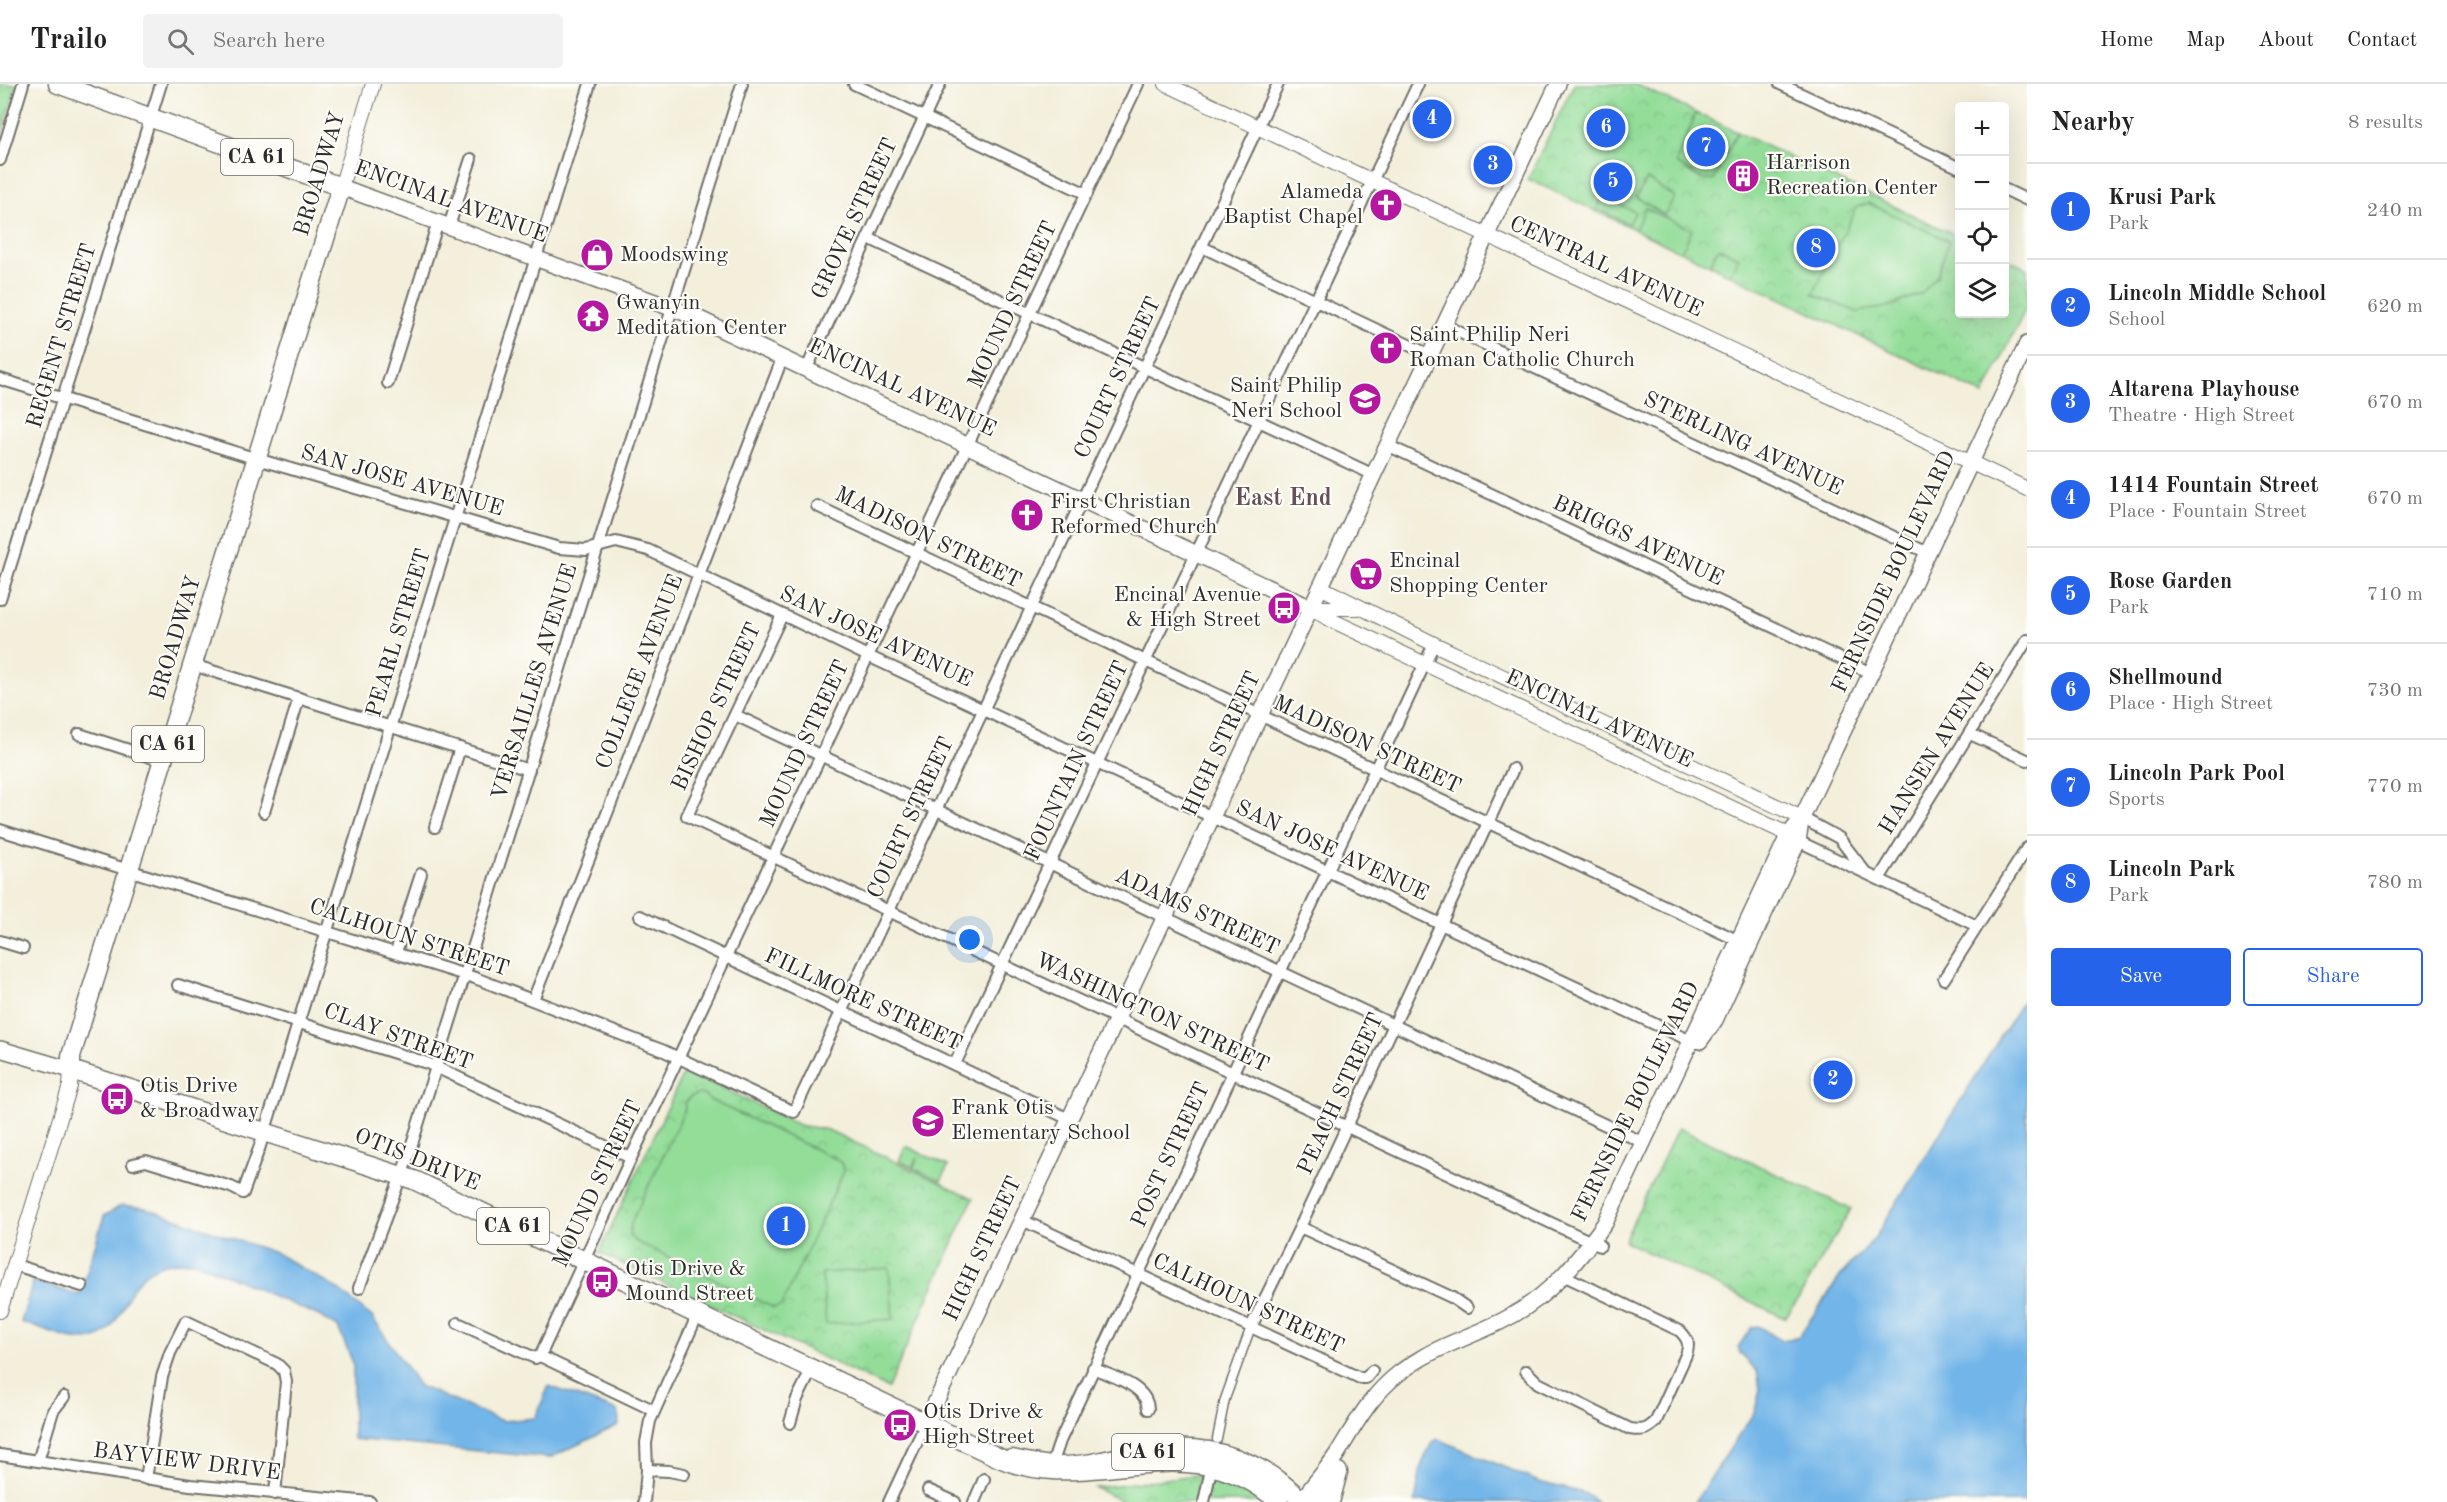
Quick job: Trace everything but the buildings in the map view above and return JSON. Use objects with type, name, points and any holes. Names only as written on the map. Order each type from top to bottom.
[{"type":"main road","name":"ENCINAL AVENUE","points":[[58,84],[672,308],[1311,608]]},
{"type":"main road","name":"HIGH STREET","points":[[926,1423],[1558,84]]},
{"type":"main road","name":"BROADWAY","points":[[71,1070],[71,1056],[341,187]]},
{"type":"main road","name":"FERNSIDE BOULEVARD","points":[[1596,1243],[1695,1043],[1715,1020],[1802,818],[2027,344]]},
{"type":"main road","name":"FERNSIDE BOULEVARD","points":[[1305,1502],[1338,1472],[1379,1407],[1403,1382],[1440,1358],[1503,1331],[1529,1316],[1569,1278],[1616,1216],[1731,958],[1793,838]]},
{"type":"main road","points":[[1724,1001],[1722,991],[1732,968],[1731,958]]},
{"type":"main road","name":"OTIS DRIVE","points":[[0,1048],[402,1175],[698,1314],[993,1455],[1006,1465],[1028,1474],[1068,1481],[1180,1466],[1211,1468],[1235,1475],[1279,1502]]},
{"type":"main road","name":"FERNSIDE BOULEVARD","points":[[1305,1502],[1372,1400],[1396,1376],[1437,1348],[1501,1322],[1569,1278]]},
{"type":"main road","name":"OTIS DRIVE","points":[[993,1455],[1054,1466],[1093,1462],[1157,1450],[1187,1448],[1215,1451],[1239,1458],[1258,1467],[1283,1483],[1305,1502]]},
{"type":"main road","points":[[1330,1502],[1338,1472]]},
{"type":"street","points":[[0,160],[23,84]]},
{"type":"street","name":"REGENT STREET","points":[[0,599],[161,84]]},
{"type":"street","name":"BROADWAY","points":[[341,187],[373,84]]},
{"type":"street","name":"PEARL STREET","points":[[133,1164],[146,1161],[243,1193],[327,931],[590,84]]},
{"type":"street","name":"VERSAILLES AVENUE","points":[[359,1288],[402,1175],[742,84]]},
{"type":"street","points":[[854,84],[1087,194]]},
{"type":"street","name":"GROVE STREET","points":[[806,370],[940,84]]},
{"type":"street","name":"MOUND STREET","points":[[540,1356],[631,1158],[1138,84]]},
{"type":"street","name":"CENTRAL AVENUE","points":[[1166,84],[2027,489]]},
{"type":"street","name":"COURT STREET","points":[[794,1112],[1278,84]]},
{"type":"street","name":"FOUNTAIN STREET","points":[[955,1064],[1418,84]]},
{"type":"street","points":[[1780,84],[1955,166]]},
{"type":"street","points":[[387,383],[444,224],[471,159]]},
{"type":"street","points":[[2009,191],[2027,200]]},
{"type":"street","points":[[868,238],[1374,475]]},
{"type":"street","points":[[1202,247],[1430,355]]},
{"type":"street","name":"STERLING AVENUE","points":[[1444,325],[1928,553]]},
{"type":"street","name":"COLLEGE AVENUE","points":[[532,1000],[782,358]]},
{"type":"street","name":"SAN JOSE AVENUE","points":[[0,379],[257,459],[559,548],[586,550],[616,542],[632,544],[1695,1043]]},
{"type":"street","name":"BRIGGS AVENUE","points":[[1388,445],[1871,673]]},
{"type":"street","name":"MADISON STREET","points":[[817,506],[1739,941]]},
{"type":"street","name":"ENCINAL AVENUE","points":[[1320,587],[1434,644],[1802,818],[1839,838],[1866,873]]},
{"type":"street","name":"ENCINAL AVENUE","points":[[1311,608],[1360,608]]},
{"type":"street","name":"ENCINAL AVENUE","points":[[1311,608],[1793,838],[1846,866],[1866,873],[1977,926]]},
{"type":"street","name":"BISHOP STREET","points":[[687,816],[782,615]]},
{"type":"street","name":"HANSEN AVENUE","points":[[1879,879],[2027,640]]},
{"type":"street","name":"POST STREET","points":[[1055,1456],[1137,1273],[1434,644]]},
{"type":"street","points":[[193,665],[529,770]]},
{"type":"street","points":[[264,812],[299,698]]},
{"type":"street","points":[[1541,718],[1550,699]]},
{"type":"street","name":"ADAMS STREET","points":[[735,715],[1644,1143]]},
{"type":"street","points":[[79,734],[163,760]]},
{"type":"street","points":[[1970,734],[2027,760]]},
{"type":"street","points":[[435,827],[460,748]]},
{"type":"street","name":"PEACH STREET","points":[[1217,1439],[1228,1388],[1251,1327],[1442,925],[1513,769]]},
{"type":"street","name":"WASHINGTON STREET","points":[[687,816],[1596,1243]]},
{"type":"street","name":"CALHOUN STREET","points":[[0,830],[465,975],[679,1058],[794,1112]]},
{"type":"street","points":[[1944,979],[2027,848]]},
{"type":"street","points":[[396,952],[421,874]]},
{"type":"street","name":"FILLMORE STREET","points":[[640,916],[1069,1119]]},
{"type":"street","points":[[0,941],[23,948]]},
{"type":"street","name":"CLAY STREET","points":[[178,985],[436,1066],[631,1158]]},
{"type":"street","name":"BROADWAY","points":[[0,1311],[70,1086],[71,1070]]},
{"type":"street","name":"CALHOUN STREET","points":[[1022,1220],[1360,1378],[1366,1378],[1372,1371]]},
{"type":"street","points":[[1300,1227],[1451,1297],[1467,1308]]},
{"type":"street","points":[[15,1265],[82,1286]]},
{"type":"street","points":[[1526,1371],[1538,1383],[1630,1429],[1641,1431],[1656,1421],[1689,1347],[1687,1338],[1680,1331],[1569,1278]]},
{"type":"street","points":[[644,1502],[647,1432],[653,1410],[698,1314]]},
{"type":"street","points":[[146,1479],[162,1377],[170,1353],[186,1321],[278,1364],[284,1371],[286,1382],[275,1494]]},
{"type":"street","points":[[458,1323],[535,1358],[540,1356],[653,1410]]},
{"type":"street","points":[[1093,1368],[1138,1389],[1148,1401],[1148,1409]]},
{"type":"street","points":[[790,1423],[797,1399],[812,1369]]},
{"type":"street","points":[[38,1461],[53,1411],[64,1397]]},
{"type":"street","points":[[889,1502],[926,1423]]},
{"type":"street","name":"BAYVIEW DRIVE","points":[[0,1455],[146,1479],[370,1502]]},
{"type":"street","points":[[1204,1502],[1211,1468]]},
{"type":"street","points":[[647,1470],[684,1474]]},
{"type":"street","points":[[974,1502],[984,1479]]},
{"type":"street","points":[[928,1491],[955,1502]]},
{"type":"green space","points":[[0,84],[17,85],[0,139]]},
{"type":"green space","points":[[1574,84],[1635,84],[1955,235],[1955,318],[2009,318],[2009,260],[2027,269],[2027,306],[1984,395],[1528,179]]},
{"type":"green space","points":[[1696,113],[1737,132],[1713,181],[1700,178],[1676,163]]},
{"type":"green space","points":[[1612,170],[1617,171],[1623,177],[1623,187],[1617,193],[1612,194],[1607,193],[1601,187],[1600,182],[1601,177],[1607,171]]},
{"type":"green space","points":[[1647,179],[1675,197],[1664,215],[1636,197]]},
{"type":"green space","points":[[1603,196],[1635,212],[1629,224],[1597,209]]},
{"type":"green space","points":[[1868,203],[1949,241],[1937,276],[1921,294],[1887,307],[1857,312],[1813,294],[1857,207]]},
{"type":"green space","points":[[1645,208],[1692,230],[1681,252],[1635,230]]},
{"type":"green space","points":[[1718,248],[1739,257],[1730,275],[1710,265]]},
{"type":"green space","points":[[685,1070],[799,1125],[828,1130],[973,1198],[888,1388],[599,1253]]},
{"type":"green space","points":[[697,1094],[704,1095],[842,1164],[843,1173],[782,1305],[774,1308],[635,1241],[629,1235],[632,1221],[685,1109],[685,1103]]},
{"type":"green space","points":[[1678,1128],[1851,1209],[1785,1318],[1624,1241]]},
{"type":"green space","points":[[906,1146],[948,1166],[941,1181],[913,1168],[918,1157],[912,1167],[899,1161]]},
{"type":"green space","points":[[889,1268],[893,1319],[826,1324],[822,1273]]},
{"type":"green space","points":[[1195,1475],[1239,1489],[1264,1502],[1124,1502],[1095,1488]]},
{"type":"water","points":[[2027,994],[2027,1502],[1695,1502],[1755,1411],[1760,1389],[1757,1371],[1740,1353],[1738,1347],[1752,1327],[1758,1326],[1782,1341],[1799,1336],[1842,1274],[1874,1239]]},
{"type":"water","points":[[122,1205],[146,1208],[278,1254],[336,1288],[372,1317],[419,1386],[502,1421],[535,1418],[549,1386],[618,1411],[619,1425],[550,1458],[353,1439],[353,1363],[338,1327],[319,1316],[199,1263],[171,1263],[151,1270],[138,1282],[112,1326],[100,1336],[83,1340],[75,1339],[21,1322],[33,1281],[80,1295],[104,1216]]},
{"type":"water","points":[[1438,1439],[1539,1482],[1584,1493],[1597,1502],[1415,1502],[1421,1466],[1432,1442]]},
{"type":"place","name":"1414 Fountain Street","points":[[1432,119]]},
{"type":"place","name":"Shellmound","points":[[1606,128]]},
{"type":"place","name":"Lincoln Park Pool","points":[[1706,147]]},
{"type":"place","name":"Altarena Playhouse","points":[[1493,165]]},
{"type":"place","name":"Harrison Recreation Center","points":[[1743,176]]},
{"type":"place","name":"Rose Garden","points":[[1613,182]]},
{"type":"place","name":"Alameda Baptist Chapel","points":[[1386,205]]},
{"type":"place","name":"Lincoln Park","points":[[1816,248]]},
{"type":"place","name":"Moodswing","points":[[597,255]]},
{"type":"place","name":"Gwanyin Meditation Center","points":[[593,316]]},
{"type":"place","name":"Saint Philip Neri Roman Catholic Church","points":[[1386,348]]},
{"type":"place","name":"Saint Philip Neri School","points":[[1365,399]]},
{"type":"place","name":"First Christian Reformed Church","points":[[1027,515]]},
{"type":"place","name":"Encinal Shopping Center","points":[[1366,574]]},
{"type":"place","name":"Encinal Avenue & High Street","points":[[1284,608]]},
{"type":"place","name":"Lincoln Middle School","points":[[1833,1080]]},
{"type":"place","name":"Otis Drive & Broadway","points":[[117,1099]]},
{"type":"place","name":"Frank Otis Elementary School","points":[[928,1121]]},
{"type":"place","name":"Krusi Park","points":[[786,1226]]},
{"type":"place","name":"Otis Drive & Mound Street","points":[[602,1282]]},
{"type":"place","name":"Otis Drive & High Street","points":[[900,1425]]},
{"type":"district","name":"East End","points":[[1283,499]]}]
